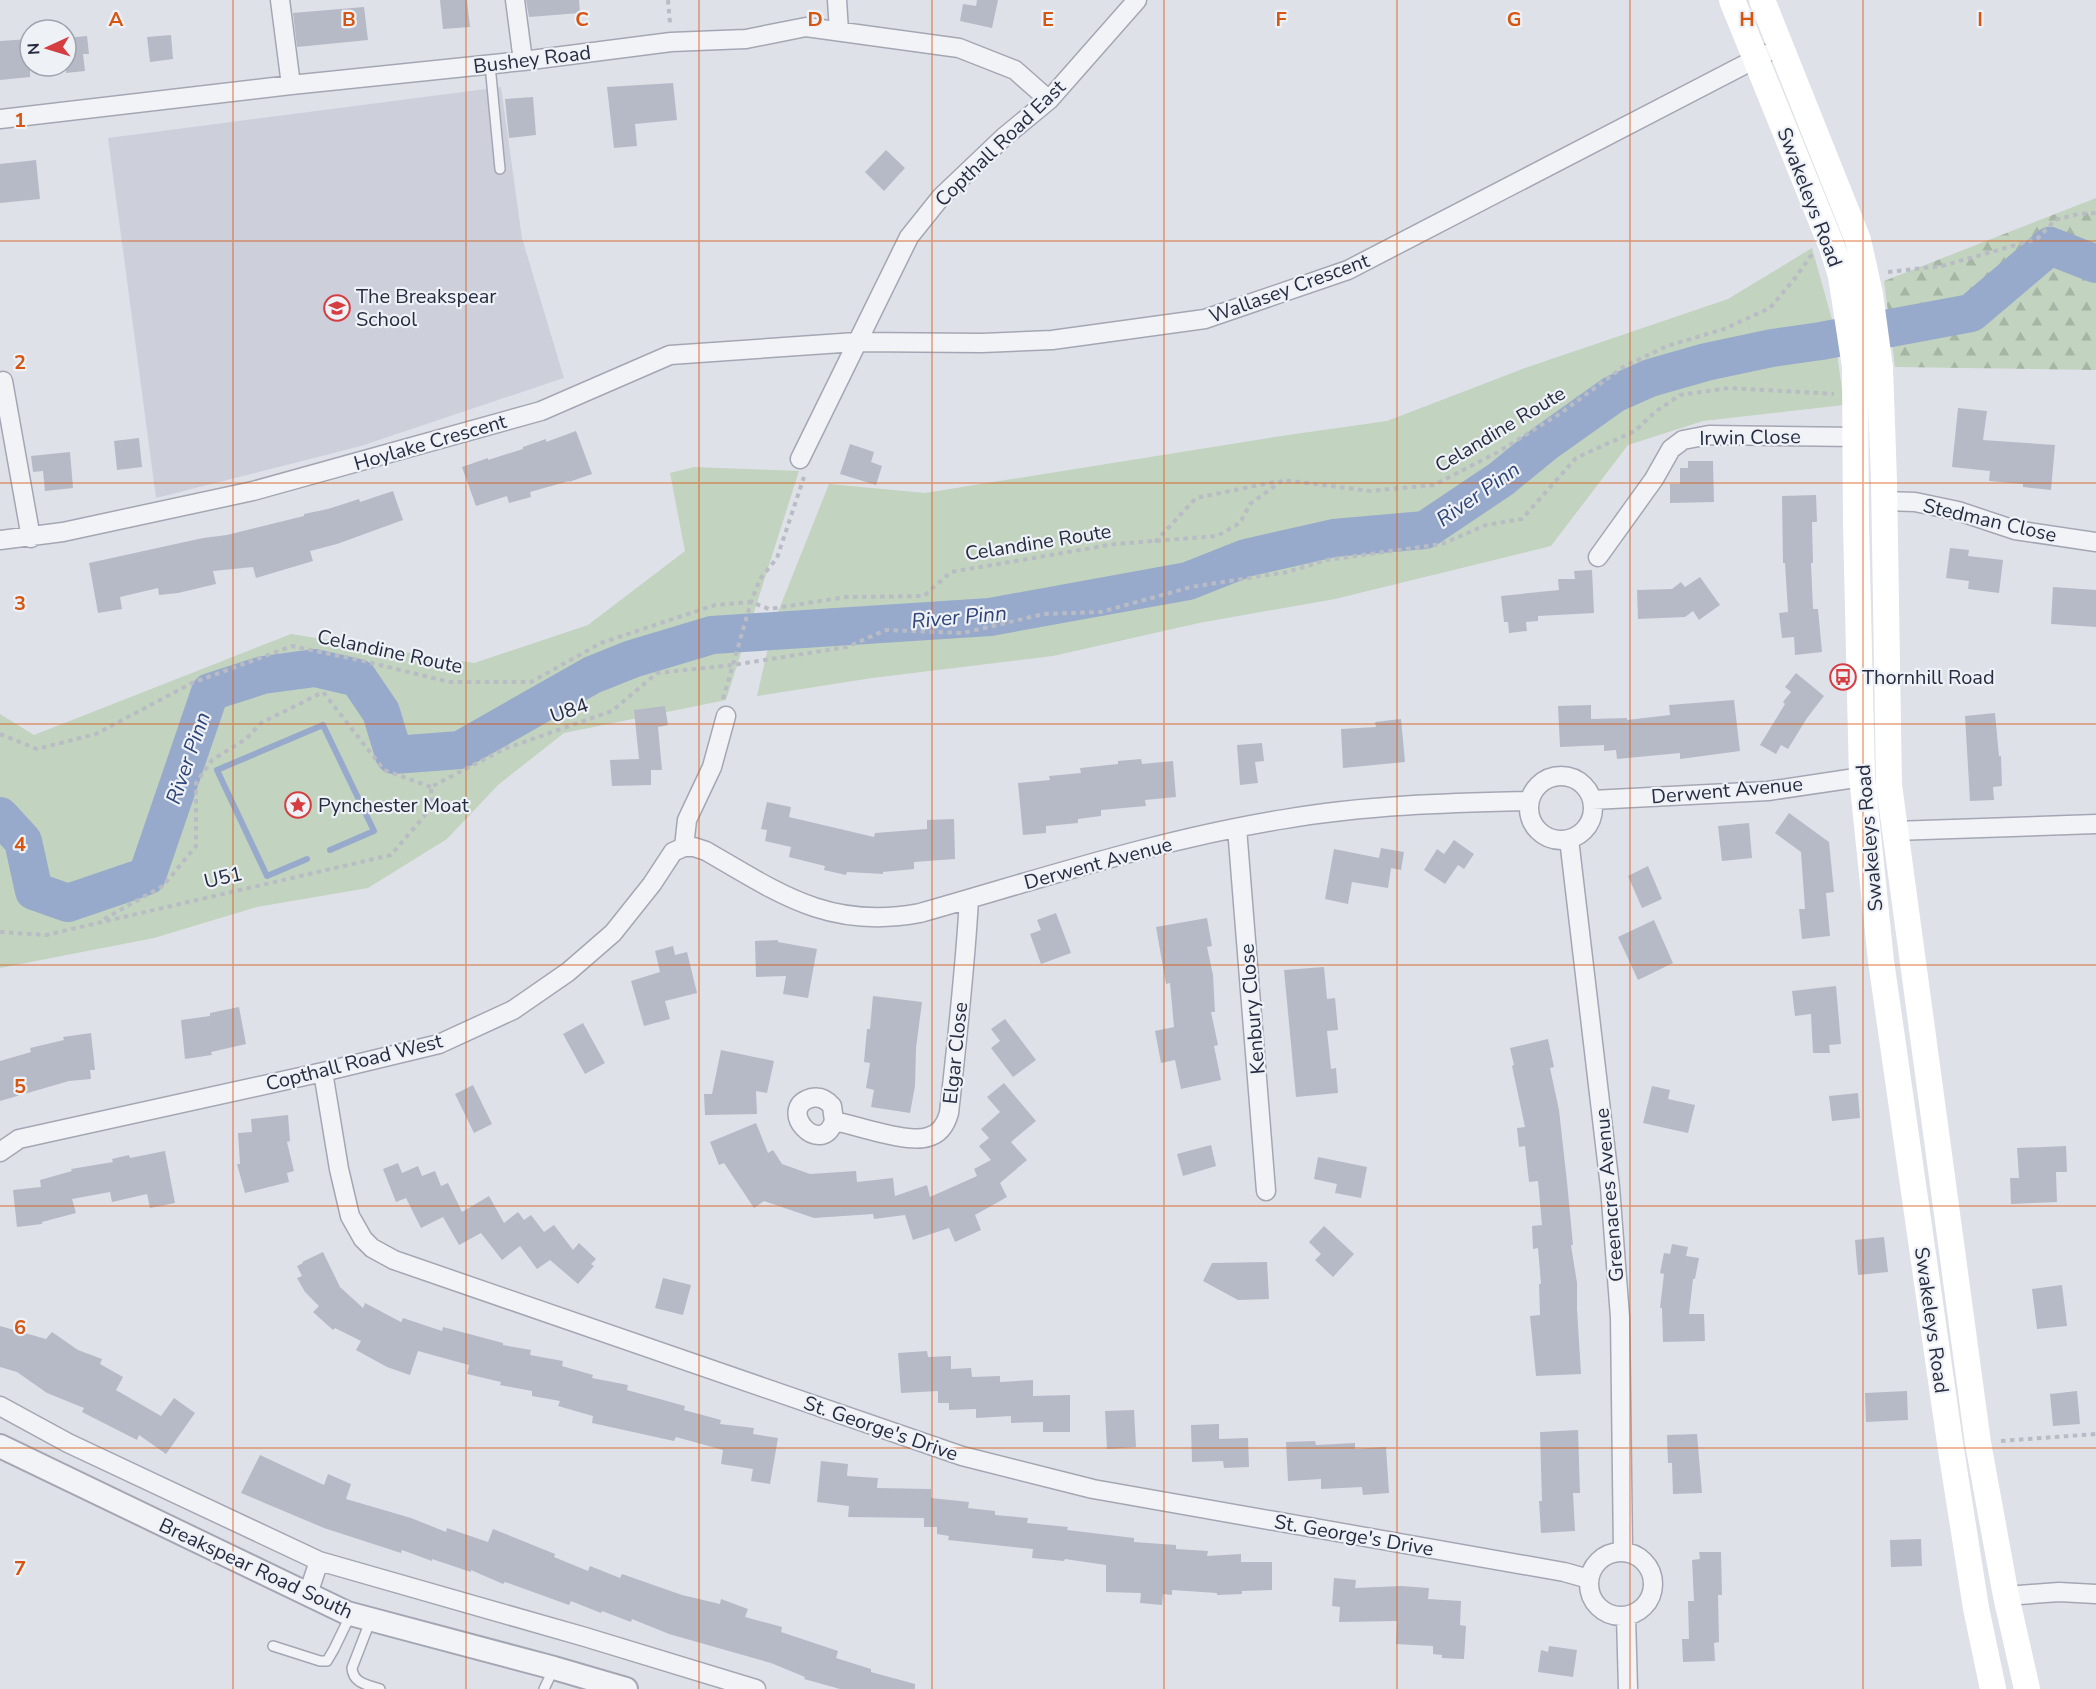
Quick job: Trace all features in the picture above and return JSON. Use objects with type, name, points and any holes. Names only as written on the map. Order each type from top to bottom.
[{"type":"main road","name":"Swakeleys Road","points":[[1732,0],[1832,248],[1867,368],[1856,395],[1855,437],[1862,777],[1878,937],[1893,1050],[1950,1443],[1976,1608],[1993,1689]]},
{"type":"main road","name":"Swakeleys Road","points":[[1762,0],[1858,240],[1868,284],[1867,368],[1885,512],[1888,770],[1894,831],[1978,1443],[2027,1689]]},
{"type":"main road","points":[[1856,525],[1885,512]]},
{"type":"main road","points":[[1893,1050],[1923,1048]]},
{"type":"street","points":[[280,0],[291,85]]},
{"type":"street","points":[[515,0],[523,62]]},
{"type":"street","points":[[837,0],[839,31]]},
{"type":"street","name":"Copthall Road East","points":[[800,459],[909,237],[941,197],[1004,137],[1049,100],[1137,0]]},
{"type":"street","name":"Bushey Road","points":[[0,119],[291,85],[523,62],[671,42],[746,39],[806,27],[959,48],[1015,70],[1049,100]]},
{"type":"street","name":"Wallasey Crescent","points":[[856,342],[982,343],[1052,340],[1206,320],[1348,270],[1780,47]]},
{"type":"street","name":"Hoylake Crescent","points":[[0,540],[32,538],[253,491],[541,411],[670,355],[856,342]]},
{"type":"street","points":[[3,381],[32,538]]},
{"type":"street","name":"Irwin Close","points":[[1598,557],[1653,479],[1671,449],[1683,440],[1709,435],[1855,437]]},
{"type":"street","name":"Stedman Close","points":[[1885,512],[1915,502],[1958,511],[2015,530],[2096,542]]},
{"type":"street","points":[[684,847],[687,820],[712,766],[726,716]]},
{"type":"street","points":[[1562,776],[1573,778],[1582,784],[1592,801],[1593,812],[1589,823],[1582,831],[1569,839],[1558,840],[1548,838],[1532,823],[1528,812],[1529,801],[1533,791],[1541,782],[1551,777],[1562,776]]},
{"type":"street","name":"Derwent Avenue","points":[[1592,801],[1768,791],[1862,777]]},
{"type":"street","name":"Derwent Avenue","points":[[684,847],[706,851],[804,905],[864,918],[901,916],[1150,847],[1285,818],[1396,805],[1529,801]]},
{"type":"street","points":[[1894,831],[2096,824]]},
{"type":"street","name":"Kenbury Close","points":[[1237,828],[1266,1191]]},
{"type":"street","name":"Greenacres Avenue","points":[[1569,839],[1608,1164],[1618,1294],[1623,1552]]},
{"type":"street","name":"Copthall Road West","points":[[0,1152],[19,1140],[439,1044],[513,1010],[568,972],[614,933],[652,884],[673,852],[684,847]]},
{"type":"street","name":"Elgar Close","points":[[834,1120],[920,1139],[934,1135],[944,1125],[949,1113],[957,1042],[969,899]]},
{"type":"street","name":"St. George's Drive","points":[[323,1072],[339,1169],[350,1216],[363,1239],[372,1248],[394,1260],[962,1456],[1093,1489],[1564,1572],[1589,1579]]},
{"type":"street","points":[[0,1406],[69,1443],[319,1561],[585,1636],[756,1689]]},
{"type":"street","name":"Breakspear Road South","points":[[0,1446],[308,1594],[361,1617],[626,1689]]},
{"type":"street","points":[[1623,1552],[1641,1558],[1647,1565],[1654,1583],[1649,1601],[1643,1608],[1626,1616],[1609,1614],[1601,1610],[1591,1596],[1589,1579],[1598,1562],[1605,1556],[1623,1552]]},
{"type":"street","points":[[308,1594],[319,1561]]},
{"type":"street","points":[[2007,1596],[2059,1592],[2096,1594]]},
{"type":"street","points":[[1626,1616],[1628,1689]]},
{"type":"lane","points":[[490,65],[500,169]]},
{"type":"lane","points":[[273,1646],[320,1661],[327,1660],[361,1617]]},
{"type":"lane","points":[[361,1617],[352,1675],[357,1681],[380,1689]]},
{"type":"lane","points":[[544,1689],[554,1668]]},
{"type":"path","points":[[1868,284],[2037,239],[2055,220],[2078,214],[2096,213]]},
{"type":"path","name":"Celandine Route","points":[[0,734],[37,749],[96,734],[192,683],[292,646],[449,682],[531,682],[601,643],[715,605],[751,602],[769,609],[846,597],[924,596],[951,572],[1115,544],[1217,536],[1240,523],[1250,504],[1283,480],[1370,492],[1434,485],[1498,452],[1561,413],[1623,368],[1667,346],[1724,329],[1770,308],[1813,252],[1832,248]]},
{"type":"path","name":"U84","points":[[431,787],[504,749],[612,711],[657,673],[732,665],[847,646],[886,630],[963,633],[1044,614],[1101,612],[1191,587],[1287,573],[1327,560],[1442,544],[1486,525],[1522,519],[1576,458],[1635,431],[1655,412],[1680,395],[1728,388],[1856,395]]},
{"type":"path","points":[[726,716],[722,697],[749,615],[751,602],[760,579],[777,558],[805,475],[800,459]]},
{"type":"path","points":[[1155,542],[1196,498],[1283,480]]},
{"type":"path","points":[[98,922],[163,886],[196,846],[196,783],[212,760],[246,739],[261,723],[323,692],[384,770],[431,787]]},
{"type":"path","name":"U51","points":[[0,932],[46,935],[391,855],[432,807],[431,787]]},
{"type":"path","points":[[1978,1443],[2096,1434]]},
{"type":"shaded area","name":"The Breakspear School","points":[[501,87],[522,238],[564,378],[361,446],[156,498],[108,138]]},
{"type":"green space","points":[[2096,198],[2096,370],[1895,367],[1884,281]]},
{"type":"green space","points":[[1812,248],[1833,323],[1844,405],[1703,421],[1628,445],[1551,546],[1335,599],[1199,623],[1053,656],[872,678],[757,696],[774,622],[829,484],[925,493],[1387,421],[1525,368],[1728,299]]},
{"type":"green space","points":[[694,467],[799,471],[726,700],[564,733],[498,785],[447,839],[368,888],[257,907],[154,938],[0,968],[0,714],[34,735],[291,634],[474,663],[588,625],[685,551],[670,473]]},
{"type":"building","points":[[440,0],[467,0],[470,27],[443,29]]},
{"type":"building","points":[[526,0],[579,0],[580,13],[529,17]]},
{"type":"building","points":[[977,0],[998,0],[992,28],[960,21],[963,4],[976,6]]},
{"type":"building","points":[[364,7],[368,40],[297,47],[293,13]]},
{"type":"building","points":[[171,35],[173,59],[150,62],[147,37]]},
{"type":"building","points":[[87,36],[89,54],[83,54],[85,71],[78,72],[78,37]]},
{"type":"building","points":[[18,40],[18,78],[20,78],[0,80],[0,41]]},
{"type":"building","points":[[673,83],[677,120],[635,124],[637,146],[614,148],[607,87]]},
{"type":"building","points":[[533,97],[536,135],[509,138],[505,99]]},
{"type":"building","points":[[886,150],[905,168],[884,191],[865,172]]},
{"type":"building","points":[[36,160],[40,199],[0,203],[0,164]]},
{"type":"building","points":[[1958,408],[1987,411],[1983,440],[2055,445],[2051,490],[2023,487],[2023,484],[1989,481],[1990,471],[1952,467]]},
{"type":"building","points":[[576,431],[592,474],[530,492],[531,497],[509,503],[507,496],[476,506],[462,467]]},
{"type":"building","points":[[139,438],[142,467],[117,470],[114,441]]},
{"type":"building","points":[[850,444],[874,452],[871,462],[882,466],[876,485],[840,474]]},
{"type":"building","points":[[70,452],[73,488],[45,491],[43,471],[33,472],[31,456]]},
{"type":"building","points":[[1688,461],[1713,461],[1714,502],[1670,503],[1670,484],[1680,484],[1680,468],[1688,468]]},
{"type":"building","points":[[393,491],[403,520],[337,544],[310,551],[313,561],[256,578],[253,567],[213,571],[216,584],[159,595],[158,588],[120,597],[122,609],[98,613],[89,563],[203,538],[227,535],[304,516],[304,514],[359,499],[360,502]]},
{"type":"building","points":[[1816,495],[1817,522],[1812,522],[1813,563],[1811,563],[1813,609],[1818,609],[1822,652],[1795,655],[1794,637],[1782,638],[1779,613],[1788,612],[1785,563],[1783,563],[1782,496]]},
{"type":"building","points":[[1950,548],[1969,550],[1968,556],[2003,560],[1999,593],[1968,589],[1969,581],[1946,578]]},
{"type":"building","points":[[1592,570],[1594,613],[1538,616],[1538,621],[1526,622],[1527,631],[1509,633],[1508,622],[1504,622],[1501,596],[1559,590],[1558,579],[1575,579],[1574,571]]},
{"type":"building","points":[[1700,577],[1720,605],[1699,620],[1693,611],[1685,617],[1638,619],[1637,590],[1672,589],[1681,582],[1685,587]]},
{"type":"building","points":[[2053,587],[2096,590],[2096,627],[2051,624]]},
{"type":"building","points":[[1796,673],[1824,696],[1788,749],[1781,745],[1776,754],[1760,745],[1785,704],[1783,702],[1791,692],[1785,687]]},
{"type":"building","points":[[1734,700],[1740,751],[1680,759],[1680,753],[1617,759],[1616,750],[1604,751],[1604,745],[1560,747],[1558,706],[1591,705],[1591,719],[1627,718],[1627,720],[1670,715],[1669,705]]},
{"type":"building","points":[[665,706],[668,725],[658,727],[662,770],[651,770],[651,785],[612,786],[610,760],[639,759],[634,710]]},
{"type":"building","points":[[1995,713],[1999,756],[2001,756],[2002,786],[1993,787],[1994,800],[1970,801],[1965,716]]},
{"type":"building","points":[[1401,719],[1405,762],[1343,768],[1341,729],[1376,727],[1375,722]]},
{"type":"building","points":[[1262,743],[1264,761],[1255,762],[1258,783],[1240,785],[1237,745]]},
{"type":"building","points":[[1141,759],[1142,764],[1173,761],[1176,797],[1145,800],[1146,806],[1101,810],[1101,816],[1078,819],[1078,823],[1046,826],[1046,833],[1023,835],[1018,783],[1050,780],[1049,776],[1081,773],[1080,768]]},
{"type":"building","points":[[767,802],[791,807],[789,817],[874,837],[875,833],[927,829],[927,820],[954,819],[955,859],[914,862],[914,869],[883,872],[883,874],[847,872],[846,875],[824,870],[825,866],[789,857],[791,847],[765,841],[767,830],[761,829]]},
{"type":"building","points":[[1789,813],[1829,842],[1834,892],[1826,893],[1830,936],[1802,939],[1799,909],[1805,909],[1801,852],[1775,833]]},
{"type":"building","points":[[1749,823],[1752,858],[1722,861],[1718,826]]},
{"type":"building","points":[[1454,840],[1474,854],[1464,869],[1458,865],[1445,884],[1424,870],[1437,849],[1444,854]]},
{"type":"building","points":[[1381,848],[1404,852],[1401,870],[1391,868],[1388,888],[1352,882],[1348,904],[1325,899],[1334,849],[1379,858]]},
{"type":"building","points":[[1648,866],[1662,899],[1642,908],[1628,876]]},
{"type":"building","points":[[1056,913],[1071,953],[1041,964],[1030,934],[1041,930],[1037,920]]},
{"type":"building","points":[[1207,918],[1212,946],[1207,947],[1213,975],[1215,1012],[1211,1012],[1218,1045],[1214,1046],[1221,1080],[1181,1089],[1175,1060],[1161,1063],[1155,1031],[1174,1027],[1170,983],[1166,984],[1156,927]]},
{"type":"building","points":[[1654,920],[1673,963],[1638,980],[1618,937]]},
{"type":"building","points":[[778,940],[778,942],[817,949],[808,998],[783,994],[786,976],[756,977],[755,941]]},
{"type":"building","points":[[673,946],[675,955],[687,952],[697,993],[665,1001],[670,1019],[644,1026],[631,981],[660,972],[655,951]]},
{"type":"building","points":[[1324,967],[1327,999],[1335,998],[1338,1030],[1327,1031],[1331,1069],[1336,1068],[1338,1093],[1296,1097],[1284,970]]},
{"type":"building","points":[[1836,986],[1841,1044],[1829,1045],[1830,1053],[1813,1053],[1811,1014],[1795,1016],[1792,991]]},
{"type":"building","points":[[873,996],[922,1002],[916,1048],[915,1086],[910,1113],[871,1107],[874,1090],[866,1088],[870,1063],[864,1062]]},
{"type":"building","points":[[239,1007],[246,1044],[211,1052],[212,1055],[185,1059],[181,1020],[210,1016],[210,1013]]},
{"type":"building","points":[[1005,1019],[1036,1060],[1013,1077],[991,1048],[1000,1041],[991,1029]]},
{"type":"building","points":[[583,1023],[605,1063],[585,1074],[563,1034]]},
{"type":"building","points":[[91,1033],[95,1070],[90,1070],[91,1079],[69,1081],[0,1101],[0,1061],[31,1052],[30,1048],[64,1040],[63,1037]]},
{"type":"building","points":[[1548,1039],[1554,1067],[1550,1068],[1559,1110],[1573,1245],[1571,1245],[1577,1283],[1581,1374],[1536,1376],[1530,1316],[1540,1315],[1539,1284],[1541,1284],[1538,1248],[1533,1249],[1532,1226],[1542,1225],[1538,1181],[1529,1182],[1525,1146],[1519,1147],[1517,1128],[1525,1127],[1510,1048]]},
{"type":"building","points":[[721,1050],[774,1061],[767,1093],[756,1091],[757,1114],[705,1115],[704,1094],[712,1094]]},
{"type":"building","points":[[1004,1083],[1036,1121],[1011,1142],[1027,1160],[1000,1183],[1007,1197],[975,1215],[981,1230],[955,1242],[949,1228],[913,1240],[905,1215],[874,1219],[873,1214],[814,1218],[764,1201],[754,1208],[724,1163],[719,1165],[710,1142],[756,1123],[768,1153],[773,1150],[782,1164],[810,1174],[856,1171],[857,1182],[893,1178],[895,1196],[927,1185],[930,1197],[977,1176],[974,1169],[991,1160],[979,1146],[989,1138],[981,1129],[1000,1112],[987,1097]]},
{"type":"building","points":[[473,1085],[492,1124],[474,1133],[455,1094]]},
{"type":"building","points":[[1652,1086],[1670,1090],[1668,1099],[1695,1105],[1688,1133],[1643,1123]]},
{"type":"building","points":[[1858,1093],[1860,1118],[1832,1121],[1829,1096]]},
{"type":"building","points":[[288,1115],[290,1141],[287,1142],[294,1171],[287,1173],[289,1182],[245,1193],[237,1164],[240,1164],[238,1133],[252,1132],[251,1119]]},
{"type":"building","points":[[1211,1145],[1216,1166],[1183,1176],[1177,1154]]},
{"type":"building","points":[[2066,1146],[2067,1172],[2056,1172],[2057,1202],[2011,1204],[2010,1178],[2019,1178],[2017,1148]]},
{"type":"building","points":[[165,1151],[175,1203],[150,1208],[147,1194],[112,1202],[110,1192],[72,1199],[76,1213],[42,1222],[42,1224],[17,1227],[13,1190],[41,1187],[40,1180],[72,1171],[71,1169],[113,1162],[112,1159],[129,1155],[130,1158]]},
{"type":"building","points":[[1318,1157],[1367,1167],[1361,1198],[1335,1193],[1337,1184],[1314,1179]]},
{"type":"building","points":[[398,1163],[402,1173],[418,1166],[422,1176],[435,1171],[441,1186],[448,1183],[462,1212],[489,1196],[504,1223],[518,1212],[524,1220],[531,1215],[544,1232],[554,1225],[573,1250],[579,1243],[596,1259],[591,1264],[594,1266],[578,1284],[550,1260],[537,1269],[520,1246],[502,1260],[481,1233],[459,1245],[443,1217],[421,1228],[406,1198],[396,1202],[383,1169]]},
{"type":"building","points":[[1324,1226],[1354,1254],[1333,1277],[1315,1260],[1321,1254],[1309,1242]]},
{"type":"building","points":[[1884,1237],[1888,1272],[1858,1275],[1855,1240]]},
{"type":"building","points":[[1672,1244],[1688,1247],[1686,1256],[1699,1258],[1695,1279],[1693,1279],[1689,1314],[1704,1314],[1705,1341],[1663,1342],[1662,1308],[1660,1308],[1664,1274],[1660,1273],[1664,1253],[1670,1254]]},
{"type":"building","points":[[323,1252],[340,1287],[363,1308],[365,1303],[401,1322],[403,1318],[442,1331],[443,1327],[503,1343],[503,1345],[531,1350],[530,1355],[563,1361],[562,1366],[593,1375],[592,1378],[628,1385],[627,1390],[685,1406],[684,1410],[721,1420],[720,1424],[754,1428],[753,1434],[778,1438],[770,1484],[751,1481],[753,1469],[721,1464],[723,1450],[676,1437],[674,1441],[592,1423],[593,1416],[558,1406],[560,1401],[532,1396],[532,1391],[500,1385],[501,1382],[467,1374],[469,1365],[418,1351],[410,1375],[387,1367],[356,1350],[361,1341],[335,1328],[333,1330],[313,1312],[319,1306],[305,1292],[297,1278],[302,1276],[297,1266]]},
{"type":"building","points":[[1267,1262],[1269,1299],[1238,1300],[1203,1281],[1212,1263]]},
{"type":"building","points":[[663,1278],[691,1285],[683,1315],[655,1308]]},
{"type":"building","points":[[2062,1285],[2067,1326],[2037,1329],[2032,1289]]},
{"type":"building","points":[[0,1326],[46,1339],[52,1332],[78,1350],[102,1359],[100,1364],[123,1377],[116,1390],[161,1416],[174,1398],[195,1413],[166,1454],[139,1435],[137,1440],[82,1412],[84,1408],[47,1393],[17,1372],[0,1367]]},
{"type":"building","points":[[927,1351],[928,1357],[951,1356],[951,1369],[971,1368],[972,1377],[1000,1376],[1000,1382],[1033,1380],[1033,1396],[1070,1395],[1070,1432],[1043,1432],[1043,1422],[1011,1423],[1011,1416],[976,1418],[976,1409],[949,1410],[949,1403],[938,1403],[938,1391],[901,1393],[898,1353]]},
{"type":"building","points":[[1907,1391],[1908,1420],[1866,1422],[1865,1393]]},
{"type":"building","points":[[2077,1391],[2080,1424],[2053,1426],[2050,1394]]},
{"type":"building","points":[[1134,1410],[1136,1447],[1107,1449],[1105,1411]]},
{"type":"building","points":[[1219,1424],[1219,1439],[1248,1438],[1249,1467],[1224,1468],[1223,1461],[1192,1462],[1191,1425]]},
{"type":"building","points":[[1578,1430],[1580,1493],[1573,1493],[1575,1531],[1541,1533],[1540,1432]]},
{"type":"building","points":[[1697,1434],[1702,1493],[1673,1494],[1672,1463],[1668,1463],[1667,1435]]},
{"type":"building","points":[[1315,1441],[1316,1445],[1355,1443],[1355,1449],[1386,1447],[1389,1493],[1363,1495],[1362,1487],[1321,1489],[1321,1479],[1288,1481],[1286,1442]]},
{"type":"building","points":[[260,1455],[324,1485],[328,1474],[351,1484],[346,1499],[411,1518],[446,1532],[447,1528],[488,1542],[493,1529],[555,1554],[554,1557],[588,1571],[590,1566],[620,1578],[622,1574],[682,1595],[720,1604],[721,1599],[748,1609],[745,1617],[782,1627],[781,1632],[838,1651],[836,1658],[871,1669],[871,1672],[915,1684],[915,1689],[840,1689],[804,1679],[805,1677],[771,1663],[669,1634],[632,1619],[631,1622],[571,1601],[569,1605],[505,1582],[503,1584],[471,1570],[471,1572],[432,1559],[432,1561],[402,1550],[401,1553],[324,1528],[241,1493]]},
{"type":"building","points":[[821,1461],[848,1464],[847,1476],[878,1478],[877,1488],[931,1489],[931,1498],[969,1502],[968,1508],[995,1511],[995,1515],[1028,1518],[1027,1523],[1134,1538],[1134,1542],[1176,1545],[1176,1549],[1208,1551],[1207,1556],[1241,1554],[1241,1562],[1272,1562],[1272,1590],[1217,1595],[1217,1593],[1172,1590],[1172,1595],[1163,1594],[1162,1605],[1140,1603],[1141,1593],[1106,1592],[1106,1565],[1065,1559],[1064,1561],[1032,1558],[1033,1549],[948,1540],[949,1536],[937,1534],[937,1527],[924,1527],[924,1518],[848,1517],[849,1506],[817,1502]]},
{"type":"building","points":[[1921,1539],[1922,1566],[1891,1567],[1890,1540]]},
{"type":"building","points":[[1699,1552],[1721,1552],[1722,1595],[1718,1595],[1719,1642],[1714,1643],[1715,1661],[1683,1662],[1682,1639],[1689,1639],[1688,1601],[1694,1601],[1692,1560],[1700,1559]]},
{"type":"building","points":[[1334,1578],[1356,1580],[1355,1588],[1401,1586],[1429,1588],[1428,1599],[1461,1601],[1460,1625],[1466,1626],[1464,1659],[1442,1658],[1442,1655],[1433,1654],[1433,1646],[1396,1644],[1397,1621],[1339,1622],[1340,1607],[1332,1606]]},
{"type":"building","points":[[1549,1646],[1577,1650],[1573,1677],[1538,1672],[1541,1650],[1548,1652]]},
{"type":"waterway","name":"River Pinn","points":[[0,816],[23,841],[34,891],[68,903],[147,876],[210,692],[263,675],[315,668],[358,678],[381,712],[394,755],[460,750],[592,675],[632,659],[712,635],[990,617],[1188,581],[1246,558],[1334,538],[1425,530],[1501,479],[1545,443],[1614,394],[1650,378],[1706,362],[1772,348],[1971,313],[2050,246],[2096,264]]},
{"type":"waterway","points":[[307,859],[267,876],[217,770],[323,725],[374,831],[330,850]]},
{"type":"place","name":"The Breakspear School","points":[[337,308]]},
{"type":"place","name":"Thornhill Road","points":[[1843,677]]},
{"type":"place","name":"Pynchester Moat","points":[[298,805]]}]
